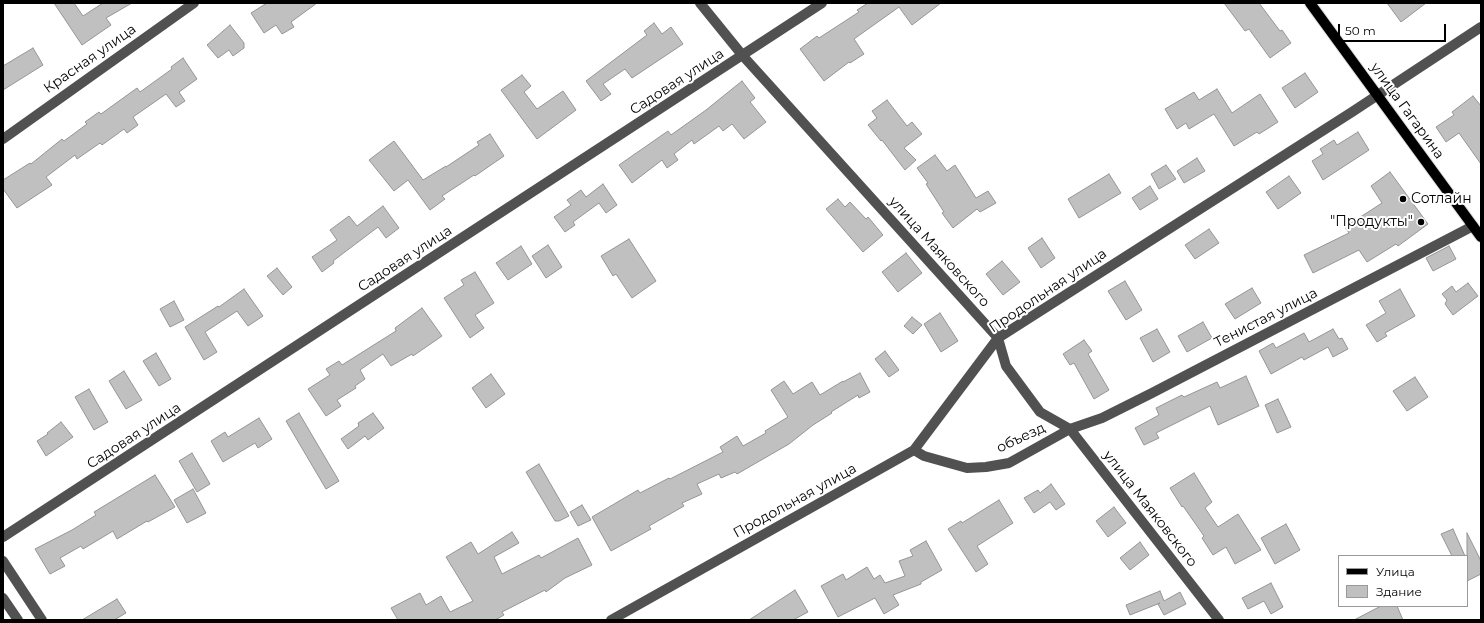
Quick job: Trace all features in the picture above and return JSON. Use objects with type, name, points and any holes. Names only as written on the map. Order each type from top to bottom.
[{"type":"main road","name":"улица Гагарина","points":[[1310,3],[1481,237]]},
{"type":"street","name":"Красная улица","points":[[3,139],[194,3]]},
{"type":"street","name":"улица Маяковского","points":[[700,3],[743,56],[998,338],[1006,366],[1040,412],[1070,429],[1219,620]]},
{"type":"street","name":"Садовая улица","points":[[3,537],[743,56],[822,3]]},
{"type":"street","name":"Продольная улица","points":[[611,620],[914,450],[998,338],[1481,28]]},
{"type":"street","name":"Тенистая улица","points":[[1070,429],[1102,418],[1152,393],[1473,226]]},
{"type":"street","name":"объезд","points":[[914,450],[924,456],[967,468],[986,467],[1009,463],[1070,429]]},
{"type":"street","points":[[3,561],[42,620]]},
{"type":"street","points":[[3,598],[18,620]]},
{"type":"building","points":[[54,3],[74,3],[83,16],[103,3],[132,3],[106,18],[111,25],[82,45]]},
{"type":"building","points":[[267,3],[317,3],[291,22],[294,27],[282,34],[276,25],[264,33],[251,13]]},
{"type":"building","points":[[868,3],[941,3],[912,25],[899,7],[854,39],[864,54],[850,63],[849,62],[824,81],[800,49],[817,36],[819,38],[859,12],[857,10]]},
{"type":"building","points":[[1224,3],[1259,3],[1291,43],[1270,58],[1249,29],[1245,31]]},
{"type":"building","points":[[1387,3],[1426,3],[1401,22]]},
{"type":"building","points":[[654,23],[662,34],[671,27],[683,44],[632,78],[625,69],[603,84],[611,94],[601,101],[586,81],[647,35],[644,31]]},
{"type":"building","points":[[230,25],[244,43],[244,48],[233,56],[229,50],[218,58],[207,45]]},
{"type":"building","points":[[33,48],[43,65],[3,90],[3,66]]},
{"type":"building","points":[[183,58],[197,79],[179,92],[185,101],[176,107],[166,94],[133,117],[138,125],[127,133],[124,129],[102,145],[100,143],[77,159],[75,155],[46,177],[52,185],[17,208],[3,189],[3,180],[30,163],[31,164],[62,139],[64,141],[87,124],[85,122],[99,112],[101,114],[137,88],[140,92],[172,69],[171,67]]},
{"type":"building","points":[[1305,73],[1318,92],[1295,108],[1282,88]]},
{"type":"building","points":[[522,75],[531,86],[524,92],[537,109],[563,91],[576,110],[537,139],[501,90]]},
{"type":"building","points":[[742,81],[755,98],[750,102],[766,122],[744,139],[732,124],[723,131],[719,126],[694,144],[692,140],[674,154],[678,160],[667,168],[662,160],[632,183],[619,165],[668,131],[671,135],[706,110]]},
{"type":"building","points":[[1217,89],[1232,113],[1260,94],[1278,122],[1259,134],[1257,132],[1234,146],[1214,114],[1189,129],[1186,123],[1177,129],[1165,109],[1194,92],[1199,100]]},
{"type":"building","points":[[1473,96],[1481,106],[1481,164],[1459,133],[1446,142],[1436,127],[1454,115],[1452,112]]},
{"type":"building","points":[[887,100],[907,126],[912,122],[922,134],[904,148],[916,160],[905,170],[882,140],[881,141],[868,125],[877,118],[872,111]]},
{"type":"building","points":[[1358,132],[1369,150],[1323,180],[1312,161],[1323,154],[1320,149],[1334,140],[1337,145]]},
{"type":"building","points":[[490,134],[504,156],[442,196],[445,199],[430,210],[408,180],[394,191],[369,160],[394,141],[423,180],[479,145],[477,142]]},
{"type":"building","points":[[935,155],[947,171],[955,165],[976,198],[988,191],[996,203],[980,212],[977,209],[953,228],[942,213],[944,212],[926,184],[928,183],[917,168]]},
{"type":"building","points":[[1197,158],[1205,171],[1184,183],[1177,171]]},
{"type":"building","points":[[1166,165],[1176,179],[1159,189],[1151,174]]},
{"type":"building","points":[[1390,172],[1428,224],[1398,246],[1396,244],[1367,262],[1359,250],[1313,273],[1304,255],[1349,233],[1345,227],[1382,203],[1371,186]]},
{"type":"building","points":[[1109,174],[1121,193],[1079,218],[1068,199]]},
{"type":"building","points":[[1289,176],[1301,193],[1278,209],[1266,192]]},
{"type":"building","points":[[603,184],[617,205],[606,213],[599,203],[573,222],[575,225],[565,232],[554,217],[571,205],[567,200],[581,190],[586,197]]},
{"type":"building","points":[[1150,186],[1158,199],[1140,210],[1132,198]]},
{"type":"building","points":[[838,199],[845,207],[850,202],[866,219],[868,217],[883,235],[863,252],[826,209]]},
{"type":"building","points":[[383,206],[399,228],[386,238],[378,227],[333,261],[334,263],[322,272],[312,257],[337,240],[330,230],[349,216],[357,226]]},
{"type":"building","points":[[1209,229],[1219,243],[1195,259],[1185,245]]},
{"type":"building","points":[[1042,238],[1055,258],[1041,268],[1028,248]]},
{"type":"building","points":[[629,239],[656,281],[632,298],[616,274],[613,276],[601,256]]},
{"type":"building","points":[[548,245],[562,267],[546,278],[532,256]]},
{"type":"building","points":[[521,246],[532,264],[508,280],[496,263]]},
{"type":"building","points":[[1449,246],[1456,259],[1433,271],[1426,258]]},
{"type":"building","points":[[906,253],[922,273],[898,292],[882,272]]},
{"type":"building","points":[[1002,261],[1020,282],[1003,295],[986,274]]},
{"type":"building","points":[[277,268],[292,287],[283,295],[267,276]]},
{"type":"building","points":[[475,272],[494,303],[475,315],[484,328],[470,338],[444,298],[464,285],[461,280]]},
{"type":"building","points":[[1125,281],[1142,310],[1126,320],[1108,291]]},
{"type":"building","points":[[1468,283],[1478,296],[1453,315],[1445,304],[1447,300],[1442,294],[1452,286],[1456,292]]},
{"type":"building","points":[[1252,288],[1261,303],[1235,319],[1225,304]]},
{"type":"building","points":[[244,289],[263,316],[248,326],[237,311],[205,332],[217,352],[204,360],[185,327],[218,306],[219,307]]},
{"type":"building","points":[[1400,289],[1415,316],[1385,333],[1387,336],[1377,342],[1366,325],[1386,313],[1379,301]]},
{"type":"building","points":[[174,301],[184,320],[170,327],[160,309]]},
{"type":"building","points":[[422,308],[442,336],[413,356],[412,354],[391,366],[383,354],[360,370],[365,379],[355,386],[356,388],[337,400],[341,406],[326,416],[308,389],[330,375],[326,369],[339,361],[342,365],[396,331],[395,328]]},
{"type":"building","points":[[940,313],[958,341],[941,352],[924,324]]},
{"type":"building","points":[[912,317],[922,325],[913,334],[904,326]]},
{"type":"building","points":[[1203,322],[1212,338],[1187,352],[1178,336]]},
{"type":"building","points":[[1157,329],[1170,352],[1153,362],[1140,338]]},
{"type":"building","points":[[1333,329],[1339,339],[1342,338],[1348,349],[1333,357],[1328,347],[1304,360],[1302,357],[1271,374],[1259,351],[1273,343],[1276,348],[1304,333],[1309,342]]},
{"type":"building","points":[[1084,340],[1092,351],[1088,354],[1109,390],[1094,399],[1074,363],[1070,365],[1063,354]]},
{"type":"building","points":[[885,351],[899,370],[889,377],[875,359]]},
{"type":"building","points":[[156,353],[171,379],[159,386],[143,361]]},
{"type":"building","points":[[124,371],[142,400],[126,409],[109,381]]},
{"type":"building","points":[[860,373],[870,392],[859,398],[858,395],[831,412],[832,413],[813,425],[789,444],[737,474],[735,472],[721,478],[719,474],[697,484],[702,494],[682,503],[684,506],[649,526],[651,529],[611,551],[592,517],[638,490],[640,493],[723,452],[720,447],[737,436],[743,446],[766,433],[765,431],[788,417],[771,390],[784,381],[793,394],[812,382],[820,395]]},
{"type":"building","points":[[491,374],[505,394],[486,408],[472,388]]},
{"type":"building","points":[[1246,376],[1259,406],[1218,425],[1210,406],[1156,433],[1159,438],[1144,445],[1135,428],[1159,415],[1156,408],[1182,395],[1184,397],[1217,382],[1220,388]]},
{"type":"building","points":[[1415,377],[1428,397],[1407,411],[1393,391]]},
{"type":"building","points":[[89,389],[108,422],[94,430],[75,397]]},
{"type":"building","points":[[1278,399],[1291,427],[1277,433],[1265,405]]},
{"type":"building","points":[[299,413],[339,481],[326,489],[286,421]]},
{"type":"building","points":[[373,413],[384,428],[368,440],[365,436],[348,449],[341,439],[359,426],[358,423]]},
{"type":"building","points":[[259,418],[272,439],[258,448],[255,443],[223,462],[211,441],[225,432],[228,437]]},
{"type":"building","points":[[61,422],[73,437],[46,456],[37,441],[48,434],[47,433]]},
{"type":"building","points":[[192,453],[210,484],[197,492],[179,461]]},
{"type":"building","points":[[539,464],[569,516],[559,521],[555,521],[526,472]]},
{"type":"building","points":[[1194,473],[1212,502],[1205,508],[1218,527],[1238,514],[1261,550],[1235,564],[1226,547],[1213,555],[1202,538],[1204,536],[1170,488]]},
{"type":"building","points":[[155,475],[175,507],[148,522],[147,521],[117,539],[113,531],[83,549],[81,546],[60,558],[65,566],[50,574],[35,549],[72,530],[96,515],[94,512]]},
{"type":"building","points":[[1051,484],[1065,504],[1056,510],[1050,502],[1034,513],[1024,498],[1038,490],[1040,493]]},
{"type":"building","points":[[193,489],[206,513],[187,523],[174,500]]},
{"type":"building","points":[[999,500],[1013,523],[977,546],[988,564],[976,572],[948,529],[961,521],[962,523]]},
{"type":"building","points":[[582,505],[591,520],[578,526],[570,512]]},
{"type":"building","points":[[1114,507],[1126,523],[1108,537],[1096,521]]},
{"type":"building","points":[[1286,524],[1300,550],[1275,564],[1261,538]]},
{"type":"building","points":[[1453,529],[1465,555],[1452,555],[1441,534]]},
{"type":"building","points":[[512,532],[519,543],[494,557],[502,574],[539,555],[541,558],[578,538],[592,565],[565,578],[546,592],[545,590],[502,612],[504,615],[495,620],[398,620],[391,608],[420,593],[426,605],[441,596],[450,612],[473,601],[446,557],[471,542],[478,554]]},
{"type":"building","points":[[1467,533],[1481,561],[1481,574],[1468,580],[1468,555]]},
{"type":"building","points":[[926,541],[942,570],[921,582],[921,584],[893,595],[899,605],[884,614],[875,598],[838,617],[821,586],[843,574],[846,580],[867,567],[874,579],[880,575],[885,583],[905,576],[899,561],[913,556],[910,550]]},
{"type":"building","points":[[1140,542],[1149,555],[1130,570],[1120,558]]},
{"type":"building","points":[[1271,583],[1283,607],[1271,614],[1264,601],[1248,609],[1242,598]]},
{"type":"building","points":[[795,590],[808,612],[793,620],[749,620]]},
{"type":"building","points":[[1160,591],[1164,601],[1180,592],[1186,604],[1164,615],[1158,604],[1160,603],[1130,615],[1126,605]]},
{"type":"building","points":[[117,599],[126,613],[114,620],[82,620]]},
{"type":"building","points":[[1379,607],[1397,607],[1403,620],[1354,620]]},
{"type":"place","name":"Сотлайн","points":[[1403,199]]},
{"type":"place","name":"\"Продукты\"","points":[[1421,222]]}]
